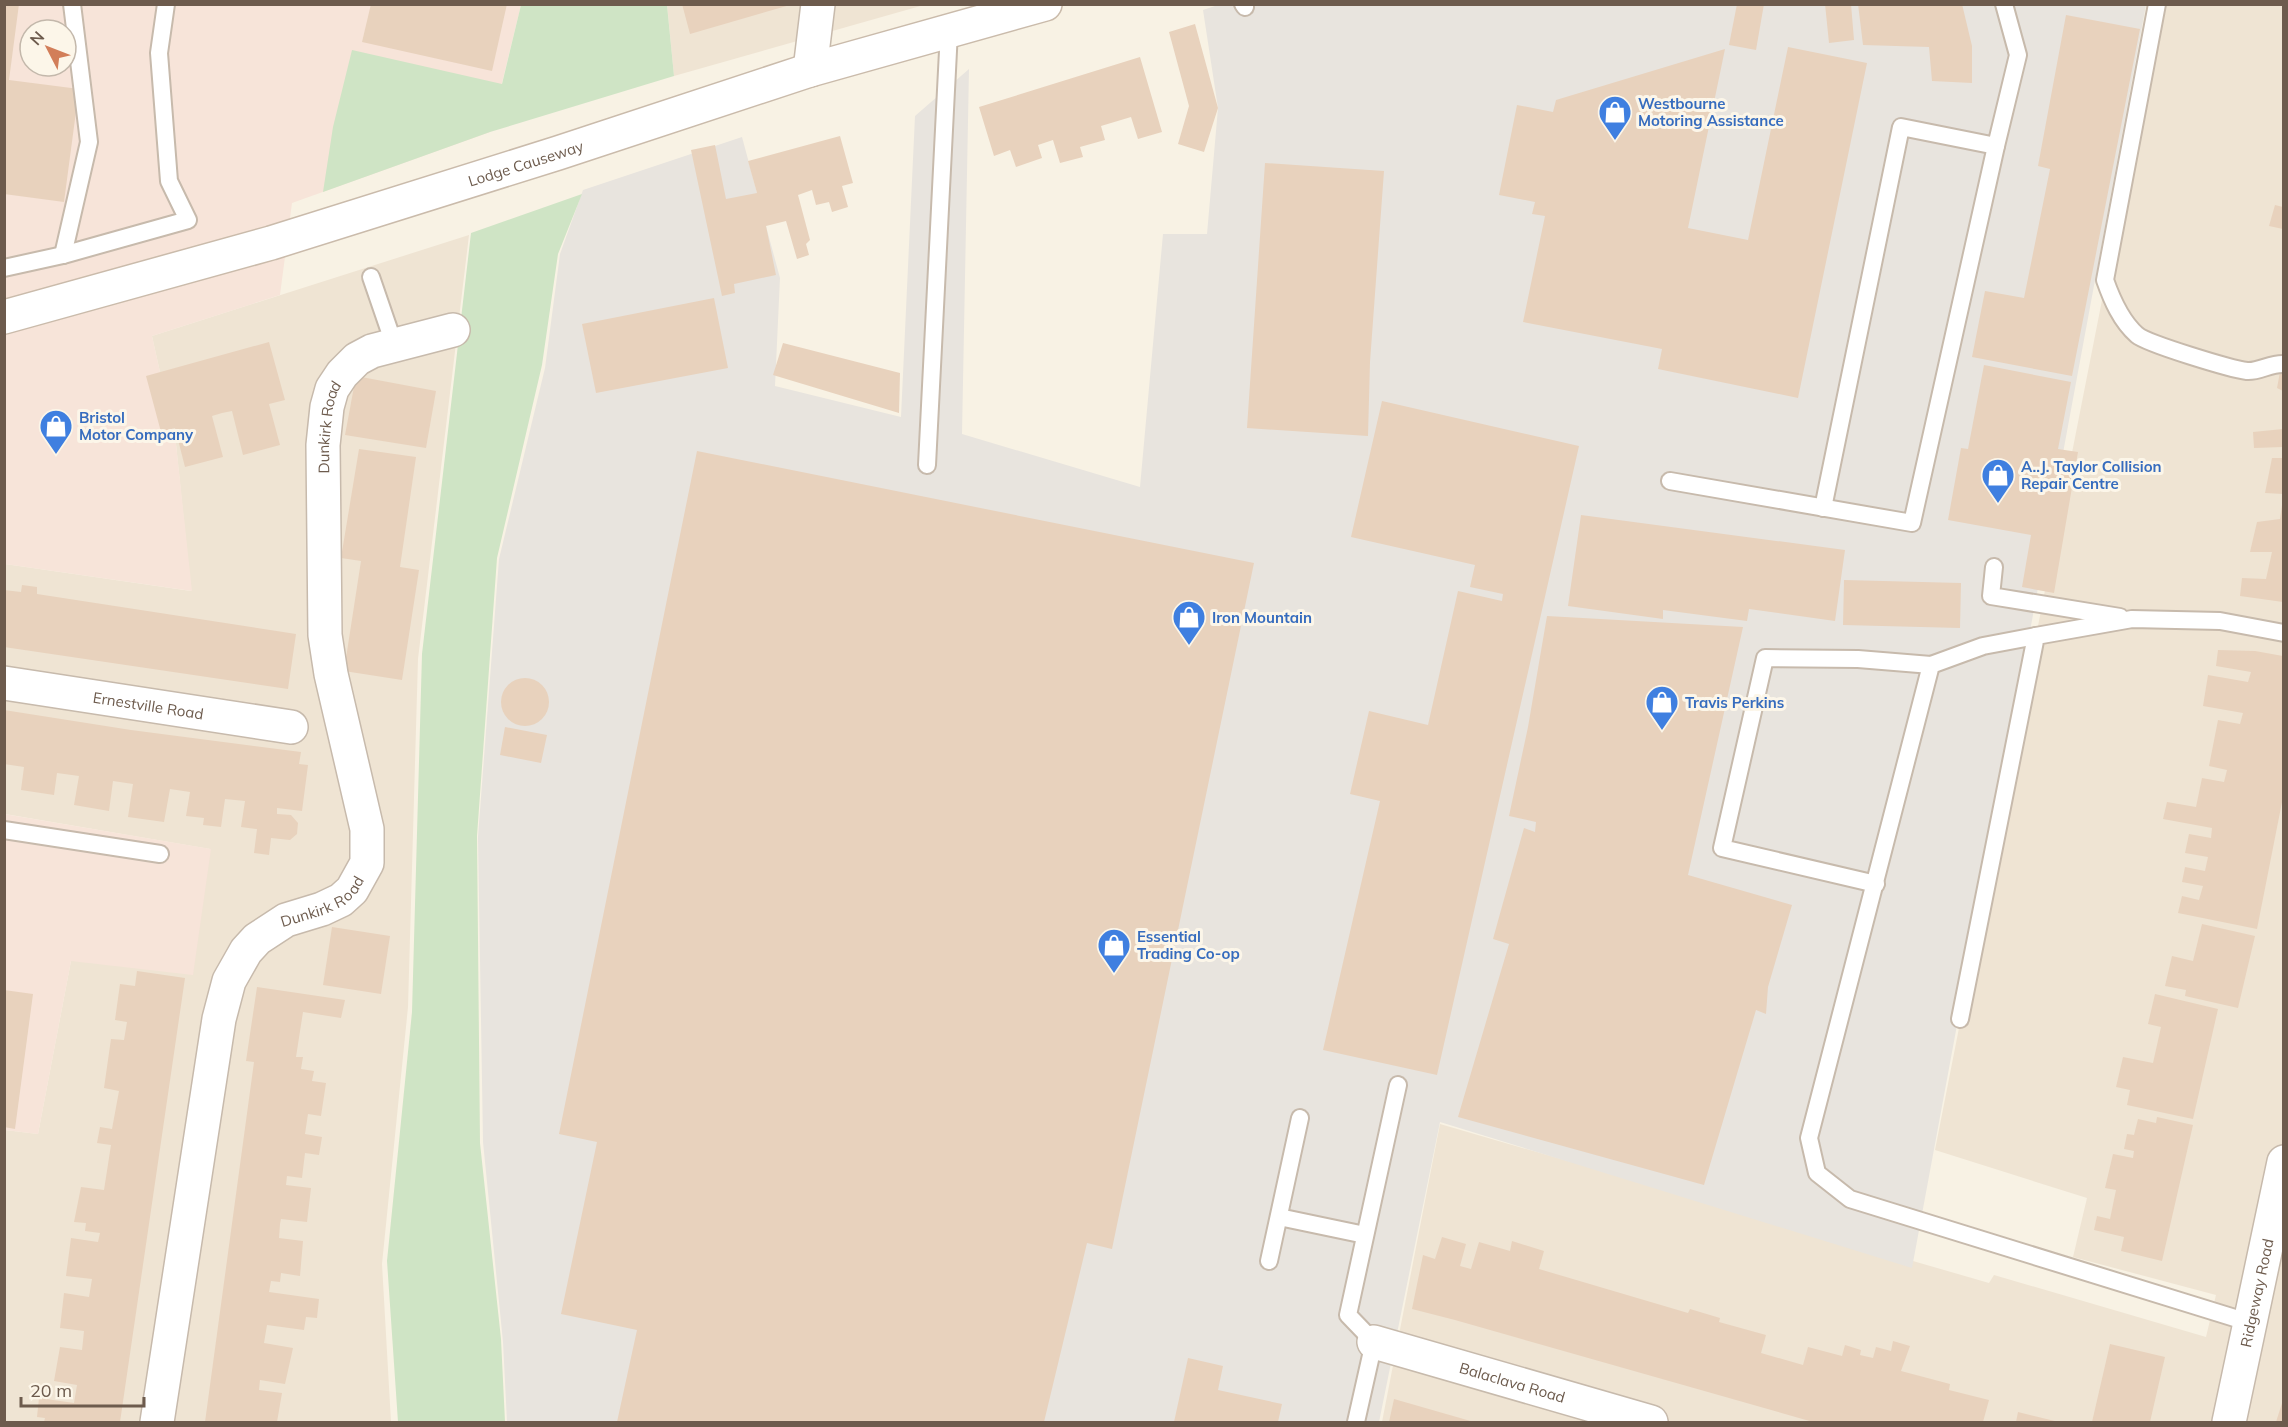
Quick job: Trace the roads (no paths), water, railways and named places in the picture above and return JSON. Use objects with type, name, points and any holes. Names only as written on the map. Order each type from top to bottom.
[{"type":"street","points":[[810,70],[818,4]]},
{"type":"street","name":"Lodge Causeway","points":[[4,317],[271,243],[558,153],[810,70],[1046,4]]},
{"type":"street","name":"Dunkirk Road","points":[[157,1422],[219,1019],[229,981],[246,951],[257,939],[286,920],[322,909],[341,900],[352,890],[367,863],[367,829],[331,674],[325,635],[323,445],[327,407],[332,389],[342,374],[357,359],[394,344],[453,330]]},
{"type":"street","name":"Ernestville Road","points":[[4,682],[291,727]]},
{"type":"street","name":"Ridgeway Road","points":[[2229,1422],[2283,1162]]},
{"type":"street","name":"Balaclava Road","points":[[1374,1342],[1651,1422]]},
{"type":"lane","points":[[63,255],[89,142],[72,4]]},
{"type":"lane","points":[[4,268],[63,255],[188,220],[168,181],[159,53],[166,4]]},
{"type":"lane","points":[[1670,481],[1912,523],[2018,55],[2004,4]]},
{"type":"lane","points":[[2157,4],[2104,280],[2124,320],[2139,336],[2182,352],[2249,371],[2283,364]]},
{"type":"lane","points":[[927,465],[949,31]]},
{"type":"lane","points":[[1823,508],[1901,127],[1996,146]]},
{"type":"lane","points":[[371,277],[394,344]]},
{"type":"lane","points":[[1994,567],[1991,596],[2132,619],[2220,621],[2283,633]]},
{"type":"lane","points":[[1876,884],[1722,848],[1765,658],[1858,659],[1931,665],[1983,646],[2132,619]]},
{"type":"lane","points":[[1960,1019],[2036,636]]},
{"type":"lane","points":[[1931,665],[1809,1138],[1817,1173],[1850,1199],[2251,1323]]},
{"type":"lane","points":[[4,830],[160,854]]},
{"type":"lane","points":[[1356,1422],[1374,1342],[1348,1315],[1398,1085]]},
{"type":"lane","points":[[1269,1261],[1300,1118]]},
{"type":"lane","points":[[1279,1216],[1365,1235]]},
{"type":"place","name":"Westbourne Motoring Assistance","points":[[1615,141]]},
{"type":"place","name":"Bristol Motor Company","points":[[56,455]]},
{"type":"place","name":"A..J. Taylor Collision Repair Centre","points":[[1998,504]]},
{"type":"place","name":"Iron Mountain","points":[[1189,646]]},
{"type":"place","name":"Travis Perkins","points":[[1662,731]]},
{"type":"place","name":"Essential Trading Co-op","points":[[1114,974]]}]
